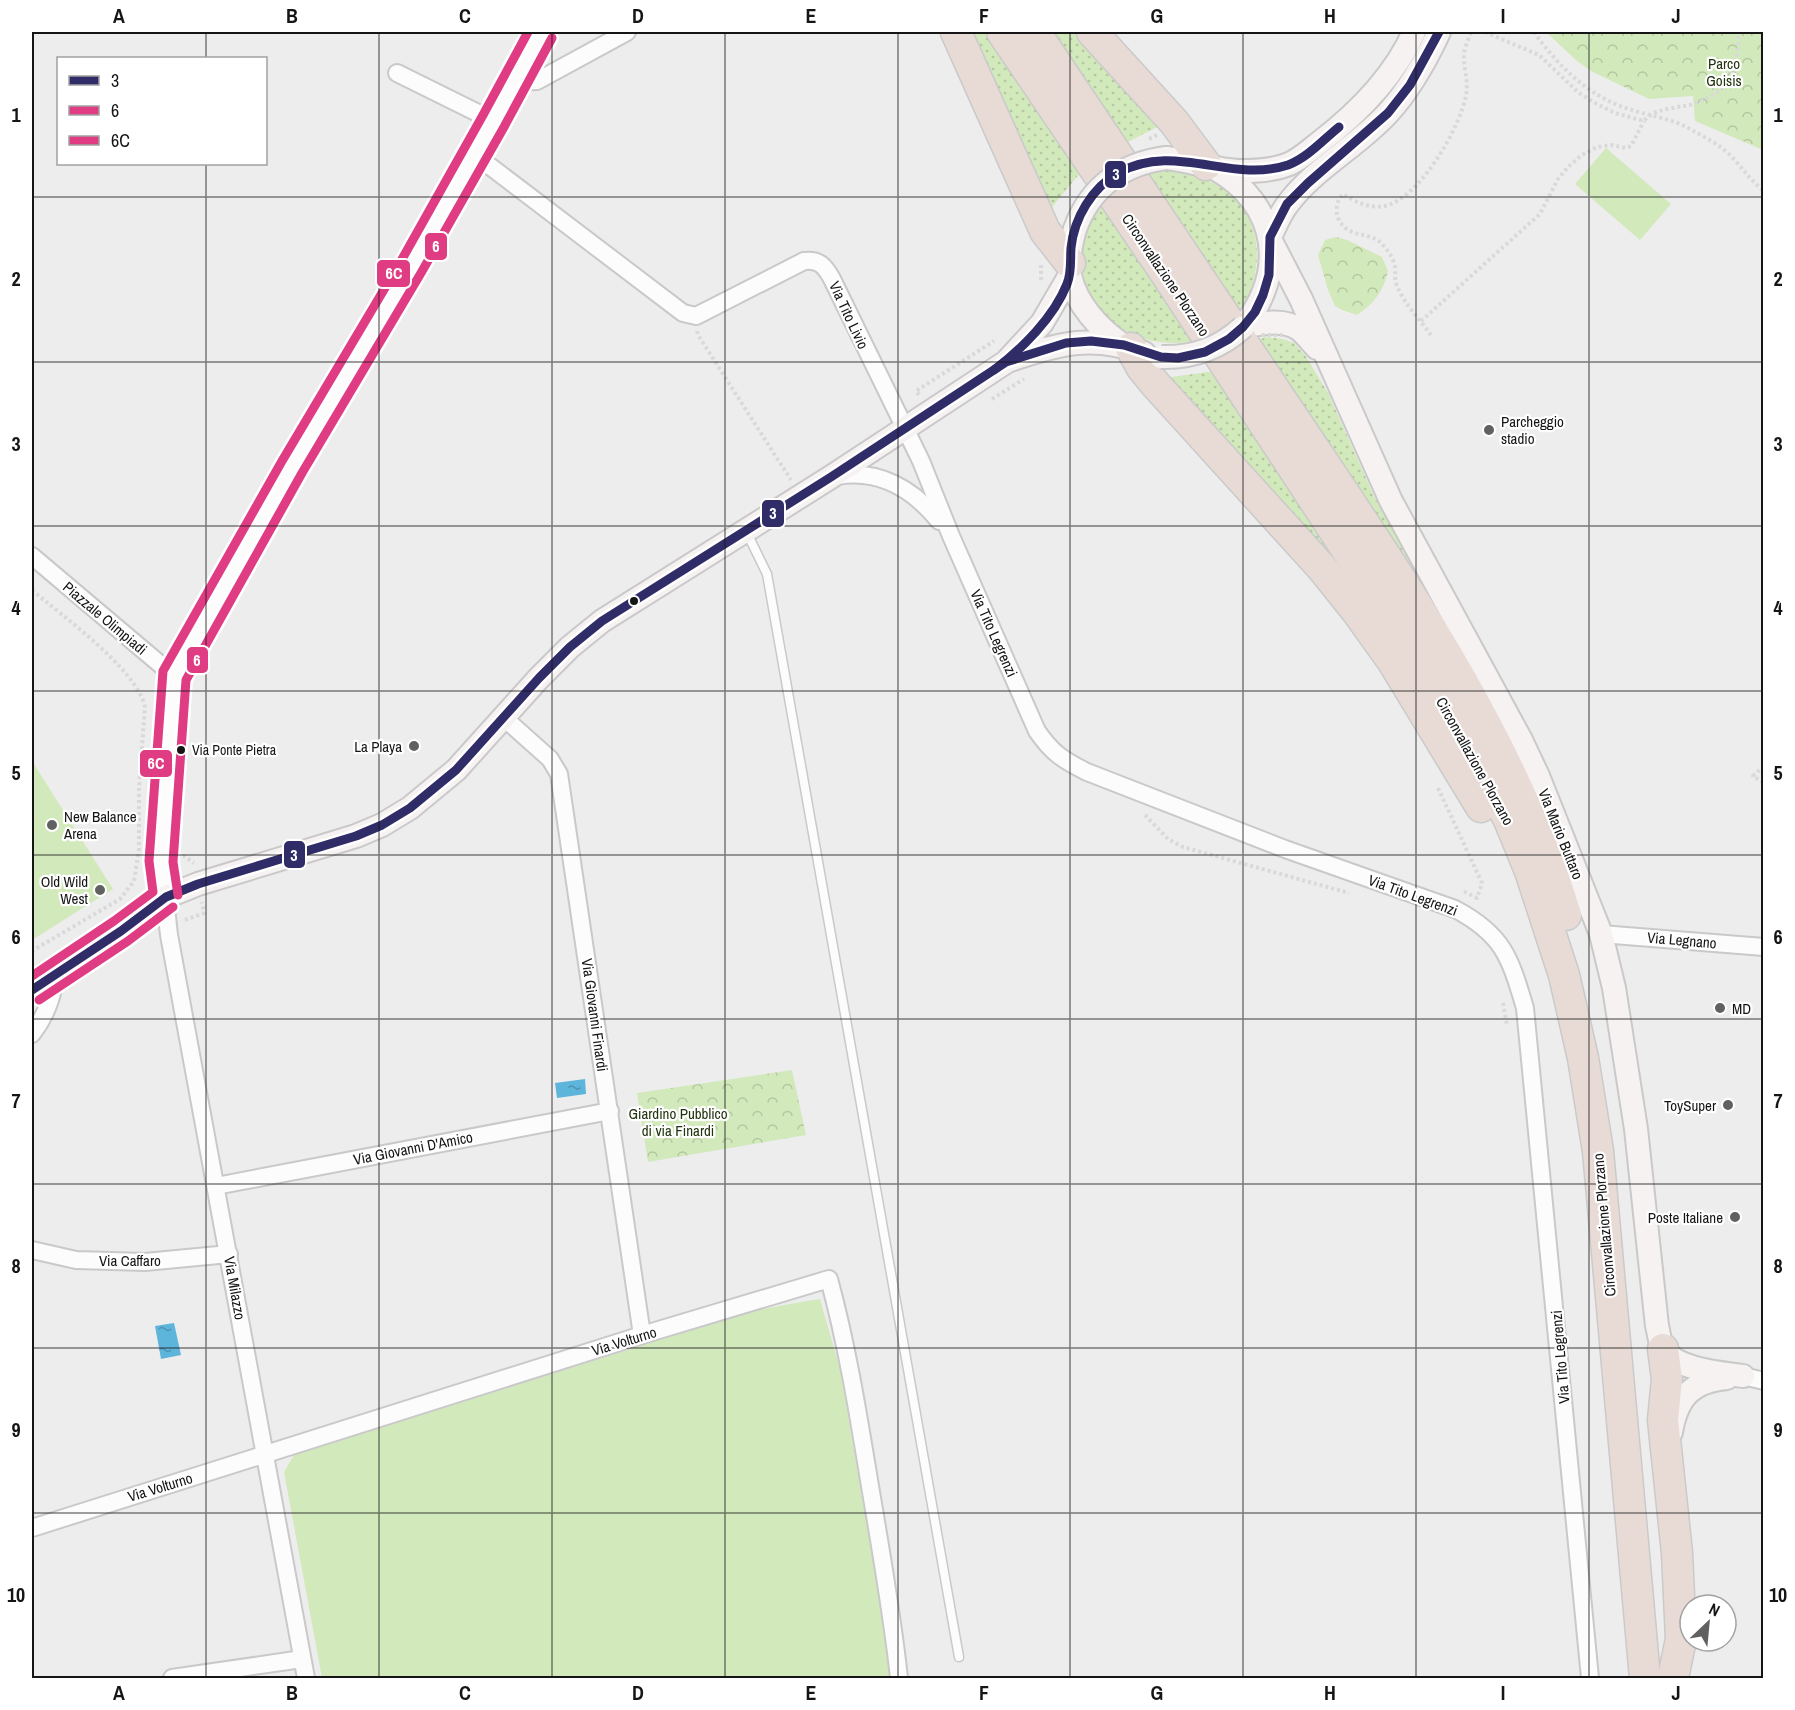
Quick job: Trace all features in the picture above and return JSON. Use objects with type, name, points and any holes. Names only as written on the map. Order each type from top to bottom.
[{"type":"highway","points":[[956,32],[1045,231],[1070,269]]},
{"type":"highway","name":"Circonvallazione Plorzano","points":[[1002,32],[1166,274],[1413,651],[1483,769],[1509,820],[1546,918],[1564,975],[1583,1058],[1598,1151],[1606,1261],[1634,1540],[1645,1678]]},
{"type":"highway","name":"Circonvallazione Plorzano","points":[[1035,32],[1364,524],[1437,638],[1502,755],[1554,876],[1580,961],[1601,1047],[1611,1116],[1664,1678]]},
{"type":"highway","points":[[1092,32],[1174,122],[1209,166]]},
{"type":"highway","points":[[1128,347],[1156,386],[1322,568],[1358,613],[1468,783],[1495,833],[1517,889],[1546,981],[1565,1065],[1590,1219],[1606,1261]]},
{"type":"highway","points":[[1664,1350],[1667,1379],[1663,1420],[1669,1469],[1681,1639],[1673,1678]]},
{"type":"street","points":[[166,897],[161,862],[174,676],[286,476],[405,277],[494,121],[541,32]]},
{"type":"street","points":[[514,82],[537,81],[627,32]]},
{"type":"street","points":[[32,990],[166,897],[198,884],[356,836],[382,825],[410,808],[444,781],[570,647],[602,621],[831,477],[1006,362],[1042,323],[1070,269],[1075,229],[1090,198],[1108,180],[1132,166],[1166,158],[1186,159],[1209,166],[1240,171],[1270,169],[1290,164],[1349,119],[1365,102],[1401,57],[1414,32]]},
{"type":"street","points":[[1270,239],[1282,212],[1294,197],[1388,113],[1410,85],[1439,32]]},
{"type":"street","points":[[397,73],[494,121]]},
{"type":"street","points":[[473,156],[491,167],[683,314],[696,316]]},
{"type":"street","points":[[1006,362],[1066,343],[1091,341],[1128,347],[1161,357],[1178,358],[1205,352],[1229,339],[1243,327],[1255,312],[1266,286],[1270,263],[1270,239],[1249,196],[1228,177],[1209,166]]},
{"type":"street","name":"Via Mario Buttaro","points":[[1270,239],[1301,299],[1391,501],[1521,740],[1538,776],[1601,934],[1614,988],[1636,1129],[1657,1326],[1664,1350]]},
{"type":"street","name":"Via Tito Livio","points":[[696,316],[804,261],[820,262],[832,279],[905,429]]},
{"type":"street","points":[[1070,269],[1090,316],[1106,332],[1128,347]]},
{"type":"street","name":"Via Mario Buttaro","points":[[1243,327],[1265,322],[1283,324],[1300,330],[1328,361]]},
{"type":"street","name":"Via Tito Legrenzi","points":[[905,429],[1037,731],[1048,747],[1062,760],[1087,772],[1285,849],[1455,909],[1478,921],[1496,938],[1512,965],[1525,1008],[1590,1678]]},
{"type":"street","name":"Via Tito Legrenzi","points":[[831,477],[854,473],[872,476],[893,484],[927,506],[951,536]]},
{"type":"street","name":"Piazzale Olimpiadi","points":[[32,556],[174,676]]},
{"type":"street","name":"Via Giovanni Finardi","points":[[503,717],[550,759],[559,774],[642,1335]]},
{"type":"street","name":"Via Milazzo","points":[[166,897],[169,935],[306,1678]]},
{"type":"street","name":"Via Legnano","points":[[1601,934],[1764,947]]},
{"type":"street","points":[[32,1034],[48,1008],[55,975]]},
{"type":"street","name":"Via Giovanni D'Amico","points":[[216,1185],[610,1111]]},
{"type":"street","name":"Via Caffaro","points":[[32,1250],[76,1260],[145,1262],[229,1254]]},
{"type":"street","name":"Via Volturno","points":[[32,1528],[642,1335],[830,1279],[844,1331],[893,1620],[899,1678]]},
{"type":"street","points":[[1664,1350],[1678,1362],[1703,1370],[1754,1379]]},
{"type":"street","points":[[1669,1469],[1671,1430],[1674,1415],[1682,1399],[1695,1386],[1710,1379],[1754,1379]]},
{"type":"street","points":[[172,1678],[302,1659]]},
{"type":"lane","points":[[746,531],[767,574],[959,1657]]},
{"type":"path","points":[[1431,335],[1396,285],[1395,267],[1391,256],[1374,238],[1348,230],[1337,216],[1337,206],[1343,194],[1356,203],[1374,206],[1390,205],[1420,182],[1438,156],[1462,110],[1467,93],[1464,53],[1471,32]]},
{"type":"path","points":[[1485,32],[1539,55],[1579,93],[1595,103],[1615,113],[1644,121]]},
{"type":"path","points":[[1534,32],[1575,79],[1604,98],[1627,109],[1666,118],[1709,140],[1730,155],[1750,179],[1764,191]]},
{"type":"path","points":[[1421,321],[1540,214],[1558,178],[1582,155],[1597,147],[1611,145],[1626,148],[1631,146],[1644,121],[1650,115],[1670,108],[1694,104],[1711,97],[1725,86],[1735,64],[1739,32]]},
{"type":"path","points":[[1764,64],[1764,75]]},
{"type":"path","points":[[696,316],[698,335],[801,496]]},
{"type":"path","points":[[988,401],[1033,373]]},
{"type":"path","points":[[32,590],[129,675],[142,695],[145,707],[139,788],[139,849],[134,881],[120,899],[32,951]]},
{"type":"path","points":[[1764,766],[1753,776],[1764,783]]},
{"type":"path","points":[[1437,785],[1482,886],[1477,898],[1453,887]]},
{"type":"path","points":[[1142,812],[1168,839],[1183,847],[1352,894]]},
{"type":"path","points":[[1502,1000],[1508,1035]]},
{"type":"green space","points":[[965,32],[985,32],[1080,173],[1048,212]]},
{"type":"green space","points":[[1051,32],[1081,32],[1163,124],[1126,143]]},
{"type":"green space","name":"Parco Goisis","points":[[1546,32],[1763,32],[1763,150],[1695,121],[1693,96],[1649,99],[1591,71]]},
{"type":"green space","points":[[1606,148],[1671,204],[1640,240],[1575,184]]},
{"type":"green space","points":[[1160,170],[1200,177],[1217,185],[1232,196],[1244,210],[1252,227],[1256,246],[1256,268],[1251,290],[1246,301],[1238,310],[1146,172]]},
{"type":"green space","points":[[1102,201],[1195,341],[1170,343],[1147,340],[1126,331],[1108,319],[1095,302],[1086,282],[1082,259],[1086,230]]},
{"type":"green space","points":[[1336,237],[1382,257],[1388,271],[1377,296],[1357,315],[1335,306],[1318,255],[1325,240]]},
{"type":"green space","points":[[1265,337],[1294,343],[1305,355],[1328,393],[1374,496],[1416,570],[1410,573],[1257,341]]},
{"type":"green space","points":[[1215,371],[1363,593],[1164,378]]},
{"type":"green space","name":"New Balance Arena","points":[[32,761],[113,889],[32,940]]},
{"type":"green space","points":[[105,921],[108,926],[32,975],[32,967]]},
{"type":"green space","name":"Giardino Pubblico di via Finardi","points":[[792,1070],[806,1135],[648,1162],[637,1093]]},
{"type":"green space","points":[[820,1299],[840,1369],[884,1625],[890,1678],[322,1678],[284,1472],[294,1455],[698,1326],[746,1313]]},
{"type":"water","points":[[585,1079],[586,1094],[557,1098],[555,1083]]},
{"type":"water","points":[[174,1323],[181,1355],[161,1359],[155,1326]]},
{"type":"transit line","name":"6C","points":[[32,976],[153,892],[149,861],[163,671],[282,461],[401,261],[528,32]]},
{"type":"transit line","name":"3","points":[[32,990],[121,931],[166,897],[198,884],[356,836],[382,825],[410,808],[456,770],[539,678],[570,647],[602,621],[831,477],[1006,362],[1066,343],[1091,341],[1124,345],[1161,357],[1178,358],[1205,352],[1229,339],[1255,312],[1263,295],[1269,275],[1270,237],[1287,204],[1388,113],[1410,85],[1439,32]]},
{"type":"transit line","name":"6","points":[[178,895],[173,862],[186,680],[302,473],[421,273],[552,38]]},
{"type":"transit line","name":"3","points":[[994,370],[1026,342],[1054,308],[1069,280],[1071,248],[1080,215],[1092,195],[1109,179],[1139,164],[1160,161],[1182,161],[1245,170],[1288,165],[1308,153],[1339,127]]},
{"type":"transit line","name":"6","points":[[39,1000],[128,941],[173,907]]},
{"type":"place","name":"Parcheggio stadio","points":[[1489,430]]},
{"type":"place","name":"La Playa","points":[[414,746]]},
{"type":"place","name":"Via Ponte Pietra","points":[[181,750]]},
{"type":"place","name":"New Balance Arena","points":[[52,825]]},
{"type":"place","name":"Old Wild West","points":[[100,890]]},
{"type":"place","name":"MD","points":[[1720,1008]]},
{"type":"place","name":"ToySuper","points":[[1728,1105]]},
{"type":"place","name":"Poste Italiane","points":[[1735,1217]]}]
